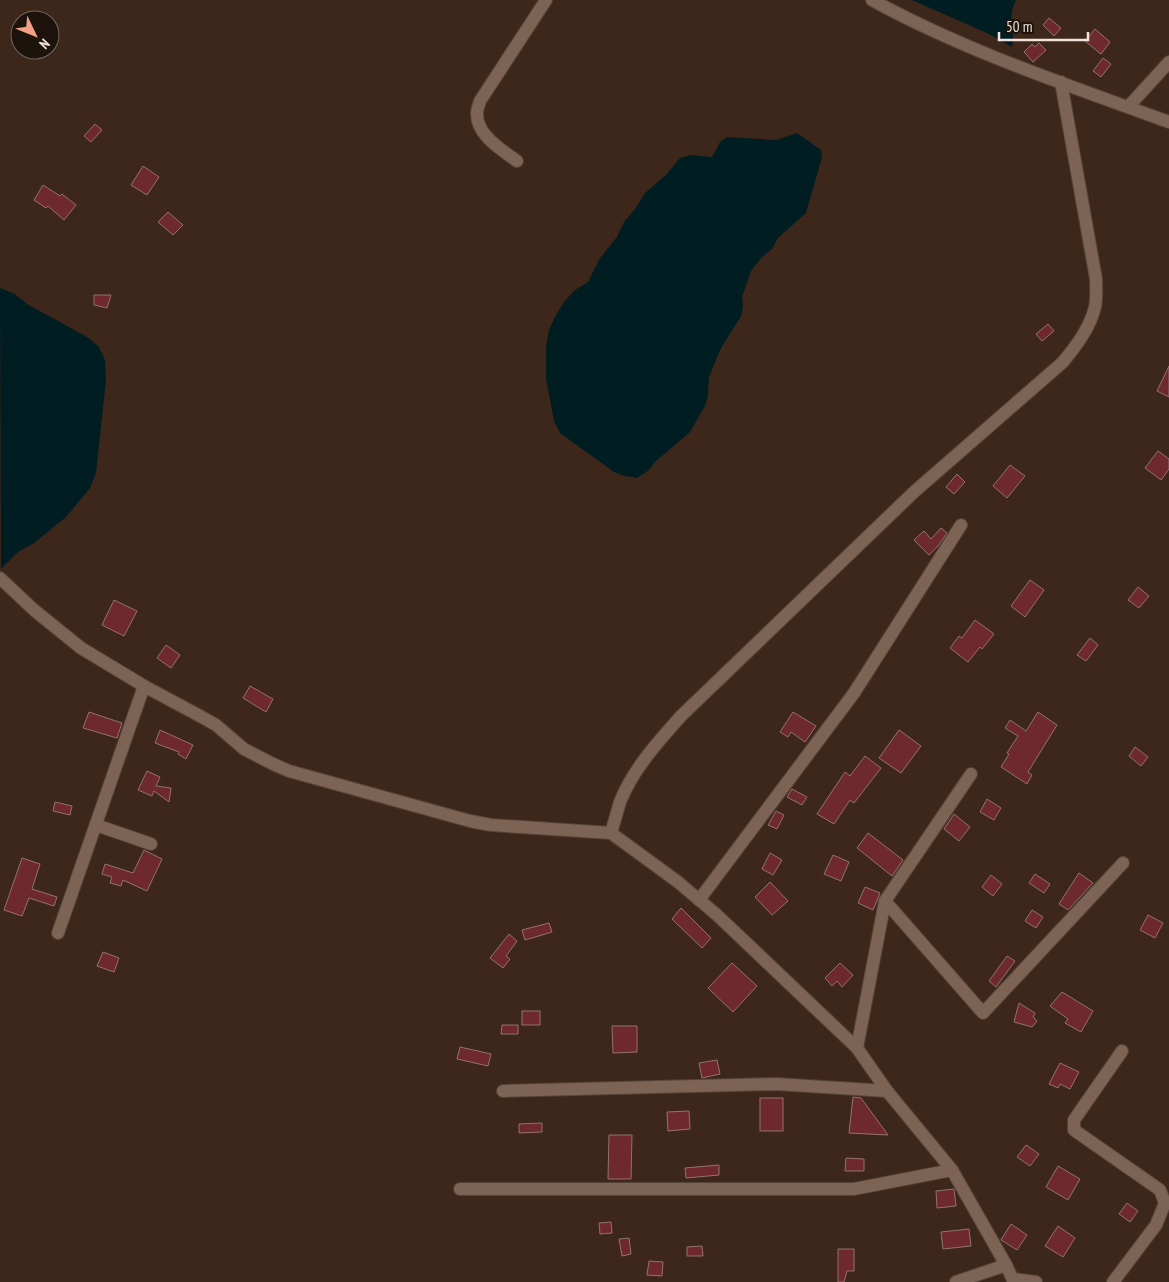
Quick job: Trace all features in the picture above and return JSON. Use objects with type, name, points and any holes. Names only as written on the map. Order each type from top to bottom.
[{"type":"street","points":[[517,161],[487,136],[480,127],[477,114],[480,101],[546,0]]},
{"type":"street","points":[[872,0],[910,20],[991,57],[1169,122]]},
{"type":"street","points":[[1128,108],[1169,62]]},
{"type":"street","points":[[611,832],[620,802],[632,778],[681,716],[914,492],[1063,362],[1078,344],[1095,306],[1096,279],[1061,82]]},
{"type":"street","points":[[699,900],[854,693],[961,525]]},
{"type":"street","points":[[0,578],[34,610],[81,648],[144,686],[200,716],[244,749],[289,771],[491,825],[611,832],[699,900],[857,1048],[887,1091],[952,1170],[1013,1280],[1036,1282]]},
{"type":"street","points":[[58,933],[144,686]]},
{"type":"street","points":[[857,1048],[885,901],[971,774]]},
{"type":"street","points":[[96,825],[151,844]]},
{"type":"street","points":[[885,901],[983,1014],[1122,863]]},
{"type":"street","points":[[1113,1282],[1156,1225],[1165,1203],[1160,1190],[1074,1130],[1074,1120],[1122,1051]]},
{"type":"street","points":[[504,1091],[776,1084],[887,1091]]},
{"type":"street","points":[[460,1189],[854,1189],[952,1170]]},
{"type":"street","points":[[956,1282],[1006,1265]]},
{"type":"water","points":[[912,0],[1016,0],[1011,19],[1012,47],[989,34]]},
{"type":"water","points":[[797,133],[821,150],[822,157],[806,213],[778,238],[772,249],[762,257],[751,271],[742,297],[741,316],[721,348],[709,377],[705,406],[690,432],[655,462],[649,470],[637,478],[614,472],[560,433],[554,421],[546,379],[546,346],[549,330],[556,315],[575,290],[588,282],[600,258],[617,237],[624,222],[645,193],[666,175],[680,158],[690,155],[712,157],[720,142],[727,137],[776,140]]},
{"type":"water","points":[[0,288],[15,294],[27,304],[89,338],[99,347],[105,360],[106,380],[96,473],[90,488],[66,517],[33,544],[18,552],[1,569]]},
{"type":"building","points":[[1049,18],[1061,28],[1054,36],[1043,25]]},
{"type":"building","points":[[1095,29],[1110,42],[1101,54],[1085,41]]},
{"type":"building","points":[[1039,43],[1046,50],[1033,62],[1024,52],[1032,44],[1035,47]]},
{"type":"building","points":[[1103,58],[1111,64],[1101,77],[1093,71]]},
{"type":"building","points":[[95,124],[102,130],[91,142],[84,136]]},
{"type":"building","points":[[143,166],[159,177],[147,195],[131,185]]},
{"type":"building","points":[[43,185],[60,196],[62,194],[76,205],[64,220],[48,206],[46,208],[34,200]]},
{"type":"building","points":[[168,212],[183,225],[173,235],[158,222]]},
{"type":"building","points":[[94,295],[111,295],[107,308],[94,305]]},
{"type":"building","points":[[1048,324],[1054,331],[1042,341],[1036,334]]},
{"type":"building","points":[[1169,366],[1169,397],[1157,391]]},
{"type":"building","points":[[1158,451],[1169,459],[1169,469],[1161,480],[1145,468]]},
{"type":"building","points":[[1010,465],[1025,476],[1007,498],[993,486]]},
{"type":"building","points":[[957,474],[965,482],[954,494],[946,487]]},
{"type":"building","points":[[941,528],[947,533],[929,555],[914,540],[924,531],[931,539]]},
{"type":"building","points":[[1030,580],[1044,590],[1025,617],[1011,606]]},
{"type":"building","points":[[1138,587],[1149,596],[1139,608],[1128,600]]},
{"type":"building","points":[[114,600],[137,611],[124,636],[102,625]]},
{"type":"building","points":[[975,620],[994,634],[968,662],[950,648],[959,636],[962,638]]},
{"type":"building","points":[[1090,638],[1098,645],[1086,661],[1077,655]]},
{"type":"building","points":[[166,645],[180,655],[171,668],[157,658]]},
{"type":"building","points":[[250,686],[273,699],[266,712],[243,698]]},
{"type":"building","points":[[89,712],[122,723],[117,738],[83,728]]},
{"type":"building","points":[[793,712],[816,726],[805,742],[791,732],[788,737],[780,732]]},
{"type":"building","points":[[1038,712],[1057,725],[1028,772],[1032,775],[1027,784],[1001,767],[1018,736],[1005,728],[1010,720],[1026,731]]},
{"type":"building","points":[[160,730],[193,745],[186,759],[178,754],[179,752],[155,743]]},
{"type":"building","points":[[899,730],[921,746],[901,773],[879,758]]},
{"type":"building","points":[[1135,747],[1148,757],[1141,766],[1129,756]]},
{"type":"building","points":[[865,756],[881,768],[854,803],[850,800],[834,824],[817,814],[845,772],[850,776]]},
{"type":"building","points":[[147,771],[160,777],[156,786],[171,788],[169,802],[154,791],[152,796],[138,790]]},
{"type":"building","points":[[792,789],[807,797],[802,805],[787,797]]},
{"type":"building","points":[[987,799],[1001,808],[994,820],[980,812]]},
{"type":"building","points":[[55,802],[72,806],[70,815],[53,811]]},
{"type":"building","points":[[776,811],[784,815],[777,829],[768,825]]},
{"type":"building","points":[[954,814],[970,827],[959,841],[944,829]]},
{"type":"building","points":[[868,833],[903,860],[892,876],[857,848]]},
{"type":"building","points":[[144,850],[162,859],[147,891],[123,880],[121,886],[110,883],[112,877],[102,874],[105,864],[133,873]]},
{"type":"building","points":[[770,853],[782,860],[773,875],[762,869]]},
{"type":"building","points":[[833,855],[849,862],[841,881],[824,874]]},
{"type":"building","points":[[22,858],[40,864],[32,889],[57,897],[54,906],[29,898],[22,916],[4,910]]},
{"type":"building","points":[[1079,873],[1093,883],[1068,910],[1059,904]]},
{"type":"building","points":[[1035,874],[1050,884],[1044,893],[1029,883]]},
{"type":"building","points":[[991,875],[1002,884],[993,896],[982,887]]},
{"type":"building","points":[[770,882],[788,901],[772,915],[755,897]]},
{"type":"building","points":[[865,887],[880,893],[873,910],[858,903]]},
{"type":"building","points":[[681,908],[711,938],[702,948],[672,919]]},
{"type":"building","points":[[1032,910],[1043,917],[1036,928],[1025,921]]},
{"type":"building","points":[[1148,915],[1163,923],[1155,938],[1140,930]]},
{"type":"building","points":[[549,923],[552,932],[525,940],[522,930]]},
{"type":"building","points":[[509,934],[517,941],[506,956],[510,959],[503,968],[490,958]]},
{"type":"building","points":[[103,952],[119,958],[114,972],[97,966]]},
{"type":"building","points":[[1007,956],[1015,961],[996,987],[989,981]]},
{"type":"building","points":[[732,963],[757,986],[733,1012],[708,988]]},
{"type":"building","points":[[840,963],[853,975],[842,987],[837,981],[832,986],[825,978]]},
{"type":"building","points":[[1062,992],[1093,1011],[1081,1032],[1065,1023],[1068,1019],[1050,1006]]},
{"type":"building","points":[[1019,1003],[1035,1013],[1033,1017],[1037,1021],[1032,1027],[1014,1022]]},
{"type":"building","points":[[522,1011],[540,1011],[540,1025],[522,1025]]},
{"type":"building","points":[[502,1025],[518,1025],[518,1034],[501,1034]]},
{"type":"building","points":[[612,1026],[637,1026],[637,1052],[613,1053]]},
{"type":"building","points":[[460,1047],[491,1054],[488,1066],[457,1059]]},
{"type":"building","points":[[717,1060],[720,1074],[702,1078],[699,1063]]},
{"type":"building","points":[[1060,1063],[1079,1072],[1070,1089],[1060,1084],[1058,1088],[1049,1084]]},
{"type":"building","points":[[853,1097],[861,1098],[888,1135],[849,1133]]},
{"type":"building","points":[[760,1098],[783,1098],[783,1131],[760,1131]]},
{"type":"building","points":[[689,1111],[690,1129],[668,1131],[667,1112]]},
{"type":"building","points":[[542,1123],[542,1132],[519,1133],[519,1124]]},
{"type":"building","points":[[609,1135],[632,1135],[631,1179],[608,1179]]},
{"type":"building","points":[[1026,1145],[1039,1154],[1030,1166],[1017,1157]]},
{"type":"building","points":[[846,1158],[864,1159],[864,1171],[845,1171]]},
{"type":"building","points":[[719,1165],[719,1175],[686,1178],[685,1168]]},
{"type":"building","points":[[1058,1166],[1080,1179],[1068,1200],[1046,1187]]},
{"type":"building","points":[[954,1189],[956,1206],[937,1208],[936,1191]]},
{"type":"building","points":[[1127,1203],[1138,1211],[1130,1222],[1119,1214]]},
{"type":"building","points":[[611,1222],[612,1233],[600,1234],[599,1223]]},
{"type":"building","points":[[1011,1224],[1027,1235],[1017,1250],[1001,1240]]},
{"type":"building","points":[[1058,1226],[1075,1238],[1063,1257],[1045,1246]]},
{"type":"building","points":[[969,1229],[971,1246],[943,1249],[941,1232]]},
{"type":"building","points":[[629,1238],[631,1254],[622,1256],[619,1239]]},
{"type":"building","points":[[702,1246],[703,1256],[687,1256],[687,1247]]},
{"type":"building","points":[[838,1249],[854,1249],[854,1271],[847,1271],[844,1282],[838,1282]]},
{"type":"building","points":[[649,1261],[663,1262],[662,1276],[647,1275]]}]
